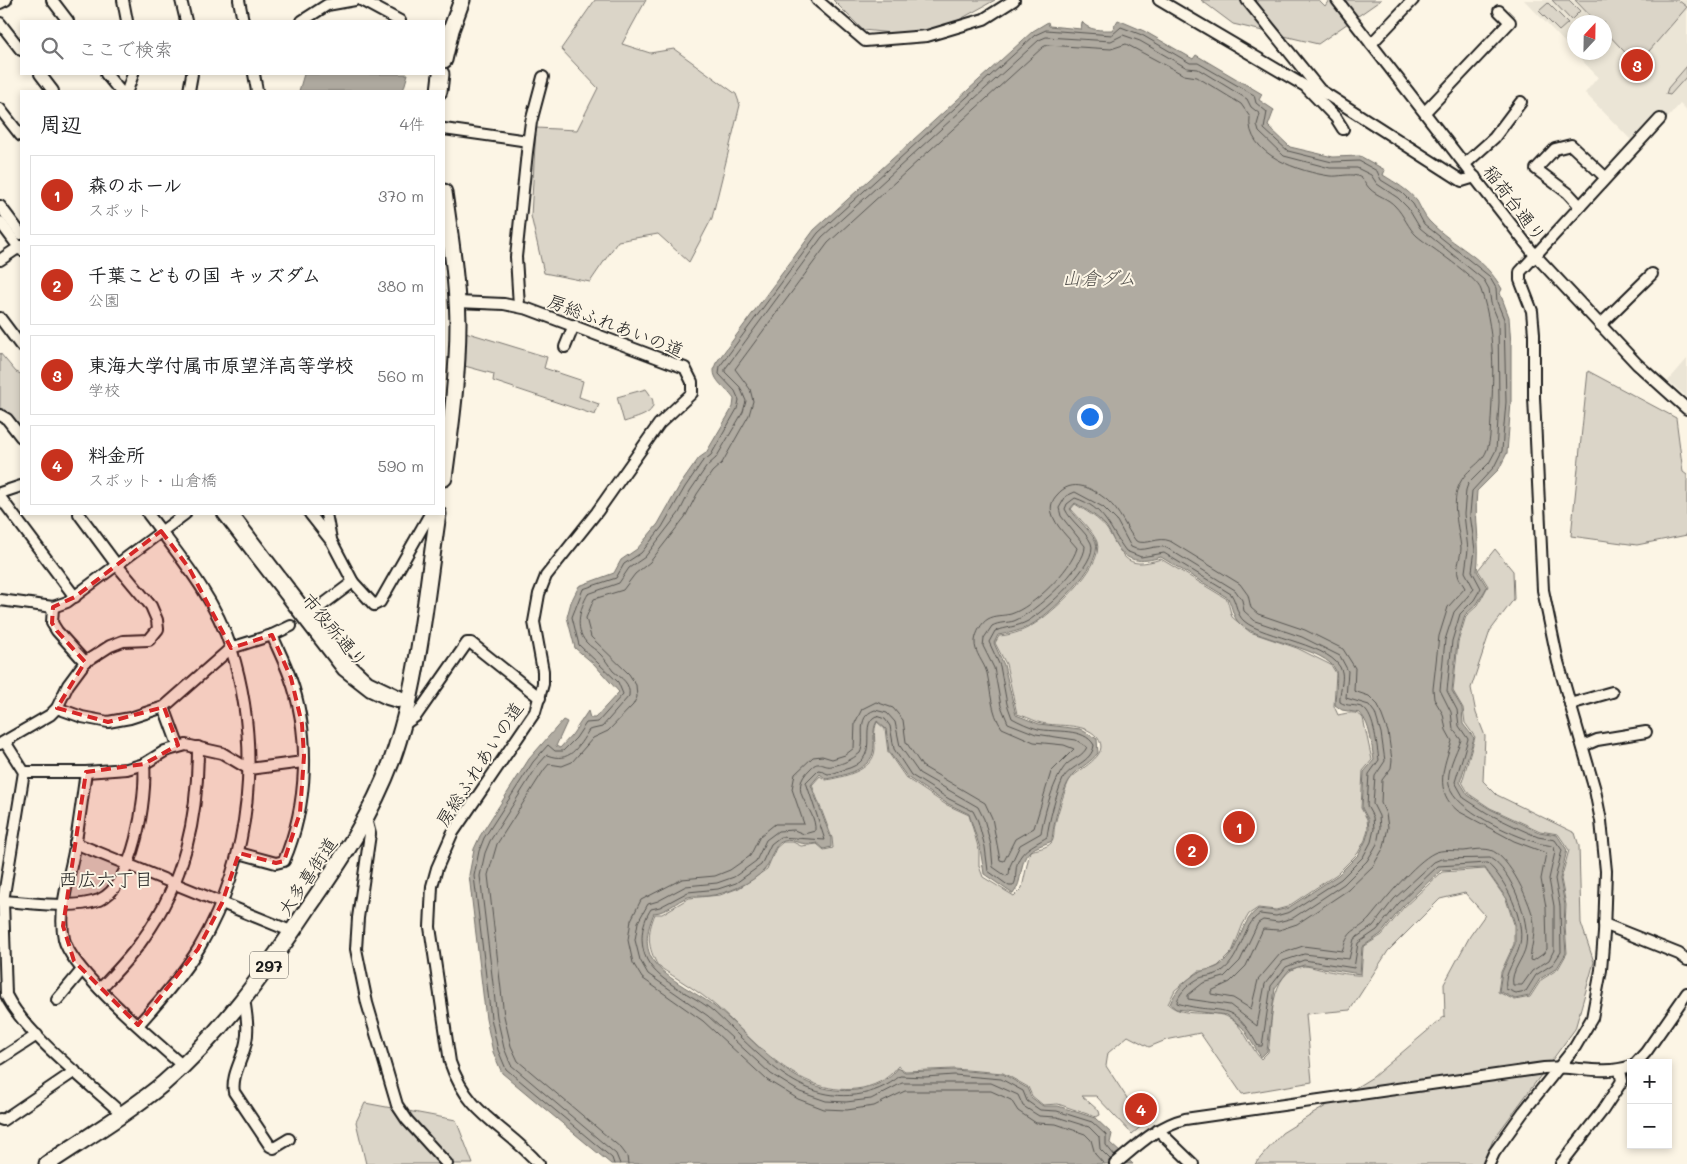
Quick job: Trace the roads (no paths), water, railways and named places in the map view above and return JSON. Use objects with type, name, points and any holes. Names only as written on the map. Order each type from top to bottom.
[{"type":"highway","points":[[445,50],[462,0]]},
{"type":"highway","points":[[439,90],[441,75]]},
{"type":"highway","points":[[445,200],[457,302],[456,386],[445,470]]},
{"type":"highway","name":"大多喜街道","points":[[54,1162],[156,1090],[213,1035],[244,998],[293,932],[366,819],[392,759],[402,726],[408,700],[438,515]]},
{"type":"street","points":[[0,3],[6,0]]},
{"type":"street","points":[[52,0],[67,20]]},
{"type":"street","points":[[123,0],[128,20]]},
{"type":"street","points":[[181,0],[186,20]]},
{"type":"street","points":[[239,0],[243,20]]},
{"type":"street","points":[[304,20],[327,5],[355,0]]},
{"type":"street","points":[[361,0],[398,20]]},
{"type":"street","points":[[817,0],[865,41],[927,36],[984,19],[1014,0]]},
{"type":"street","points":[[1159,0],[1305,86],[1336,118],[1343,129]]},
{"type":"street","points":[[1247,0],[1320,90],[1462,181],[1475,177]]},
{"type":"street","name":"稲荷台通り","points":[[1337,0],[1534,254],[1637,364],[1687,409]]},
{"type":"street","points":[[1371,44],[1413,0]]},
{"type":"street","points":[[1425,112],[1510,22],[1498,11]]},
{"type":"street","points":[[0,23],[20,49]]},
{"type":"street","points":[[41,75],[52,90]]},
{"type":"street","points":[[107,75],[119,90]]},
{"type":"street","points":[[127,90],[133,75]]},
{"type":"street","points":[[189,90],[192,75]]},
{"type":"street","points":[[254,75],[257,90]]},
{"type":"street","points":[[519,306],[516,257],[528,141],[543,77]]},
{"type":"street","points":[[1465,164],[1494,138],[1521,102]]},
{"type":"street","points":[[0,109],[20,135]]},
{"type":"street","points":[[1489,1164],[1494,1153],[1519,1118],[1575,1047],[1592,1018],[1601,970],[1606,871],[1596,790],[1558,662],[1543,590],[1534,407],[1534,334],[1532,311],[1520,280],[1520,272],[1534,254],[1660,118]]},
{"type":"street","points":[[445,129],[528,141]]},
{"type":"street","points":[[1579,205],[1568,193],[1536,169],[1555,149],[1572,145],[1605,177]]},
{"type":"street","points":[[0,206],[20,233]]},
{"type":"street","points":[[0,222],[20,247]]},
{"type":"street","points":[[0,260],[20,249]]},
{"type":"street","points":[[1600,326],[1652,274]]},
{"type":"street","name":"房総ふれあいの道","points":[[457,302],[496,303],[519,306],[685,368],[692,382],[692,393],[659,424],[597,512],[546,576],[538,594],[534,622],[543,671],[540,698],[535,712],[444,850],[432,886],[430,927],[450,1062],[455,1076],[474,1107],[539,1164]]},
{"type":"street","points":[[0,318],[20,345]]},
{"type":"street","points":[[566,347],[574,325]]},
{"type":"street","points":[[0,415],[7,419],[20,436]]},
{"type":"street","points":[[20,486],[0,495],[75,597]]},
{"type":"street","points":[[80,515],[116,564],[151,606],[157,620],[158,629],[149,640],[122,641],[110,646],[85,662],[68,685],[58,708],[50,715],[2,743],[24,772],[2,901],[6,995],[12,1006],[37,1036],[122,1114]]},
{"type":"street","points":[[138,1025],[162,999],[194,956],[222,903],[239,853],[246,809],[249,769],[248,725],[231,648],[216,613],[193,575],[149,515]]},
{"type":"street","points":[[0,600],[53,607],[75,597],[116,564],[184,515]]},
{"type":"street","name":"市役所通り","points":[[224,515],[342,670],[358,683],[382,697],[397,702],[408,700]]},
{"type":"street","name":"市役所通り","points":[[234,515],[340,656],[357,672],[408,700]]},
{"type":"street","points":[[311,515],[332,542],[353,582],[374,605],[378,605],[429,515]]},
{"type":"street","points":[[326,515],[332,542]]},
{"type":"street","points":[[309,615],[353,582]]},
{"type":"street","points":[[53,607],[52,623],[85,662]]},
{"type":"street","points":[[58,708],[87,718],[108,722],[164,706],[231,648],[272,635],[291,626]]},
{"type":"street","points":[[239,853],[276,863],[284,861],[300,813],[303,762],[302,724],[291,678],[272,635]]},
{"type":"street","points":[[402,726],[416,716],[467,643],[471,643],[540,698]]},
{"type":"street","points":[[1570,704],[1612,692]]},
{"type":"street","points":[[164,706],[178,745]]},
{"type":"street","points":[[1582,746],[1597,740],[1646,732]]},
{"type":"street","points":[[24,772],[109,771],[144,764],[178,745],[198,747],[222,753],[249,769],[303,762]]},
{"type":"street","points":[[100,989],[143,940],[175,884],[193,825],[198,788],[198,747]]},
{"type":"street","points":[[2,901],[64,904],[89,903],[106,897],[119,882],[142,813],[146,784],[144,764]]},
{"type":"street","points":[[86,772],[64,904],[64,938],[74,962],[100,989],[183,1066]]},
{"type":"street","points":[[366,819],[370,834],[358,918],[356,949],[367,1003],[397,1105],[407,1120],[447,1164]]},
{"type":"street","points":[[75,844],[293,932]]},
{"type":"street","points":[[1604,924],[1679,954],[1687,960]]},
{"type":"street","points":[[58,1000],[82,970]]},
{"type":"street","points":[[1640,1059],[1687,993]]},
{"type":"street","points":[[244,998],[248,1022],[246,1040],[233,1083],[234,1092],[270,1146],[274,1148],[290,1140]]},
{"type":"street","points":[[0,1059],[37,1036]]},
{"type":"street","points":[[1115,1164],[1158,1130],[1170,1123],[1185,1119],[1560,1066],[1598,1072],[1627,1067]]},
{"type":"street","points":[[1561,1164],[1604,1110],[1622,1081],[1620,1070]]},
{"type":"street","points":[[0,1119],[3,1120],[76,1071]]},
{"type":"street","points":[[1158,1130],[1193,1164]]},
{"type":"water","name":"山倉ダム","points":[[1118,20],[1144,31],[1193,59],[1196,55],[1262,94],[1259,100],[1274,110],[1268,126],[1290,147],[1333,157],[1360,156],[1385,170],[1383,175],[1410,193],[1429,221],[1486,268],[1502,289],[1500,293],[1509,317],[1511,345],[1511,402],[1507,453],[1499,469],[1477,491],[1477,571],[1487,587],[1477,604],[1465,615],[1457,642],[1452,691],[1462,708],[1463,724],[1474,738],[1460,782],[1468,795],[1490,809],[1539,832],[1557,835],[1567,850],[1560,879],[1565,905],[1566,953],[1557,968],[1540,979],[1529,996],[1515,999],[1499,991],[1502,972],[1515,944],[1515,924],[1507,899],[1485,868],[1441,870],[1402,907],[1381,934],[1362,947],[1360,974],[1304,965],[1289,970],[1275,988],[1267,1051],[1261,1057],[1243,1028],[1227,1015],[1176,1009],[1170,1004],[1181,986],[1189,979],[1202,971],[1215,968],[1226,960],[1235,948],[1248,920],[1258,909],[1276,911],[1288,908],[1338,875],[1359,854],[1369,829],[1368,819],[1362,808],[1364,772],[1374,760],[1370,735],[1364,718],[1360,713],[1342,710],[1335,705],[1337,674],[1330,663],[1320,656],[1250,631],[1241,625],[1234,616],[1228,598],[1161,557],[1147,560],[1129,558],[1119,550],[1103,522],[1075,503],[1070,509],[1096,542],[1096,552],[1091,564],[1084,576],[1050,611],[1027,627],[1015,632],[998,635],[994,643],[1004,665],[1016,715],[1039,724],[1080,729],[1097,739],[1098,753],[1074,774],[1070,780],[1059,806],[1052,841],[1032,849],[1026,855],[1019,883],[1013,894],[984,874],[980,848],[969,814],[946,803],[907,777],[889,752],[886,729],[877,721],[874,729],[873,753],[866,764],[853,772],[832,778],[826,779],[820,774],[811,785],[831,838],[831,847],[824,849],[817,843],[806,844],[788,840],[780,843],[765,869],[746,884],[714,895],[688,897],[664,911],[654,913],[647,940],[651,957],[662,971],[714,1006],[778,1064],[795,1076],[813,1085],[834,1090],[862,1089],[874,1086],[885,1080],[898,1068],[905,1072],[954,1070],[1003,1074],[1027,1088],[1031,1097],[1043,1106],[1058,1106],[1095,1118],[1112,1134],[1110,1143],[1133,1164],[611,1164],[502,1073],[493,1052],[486,1019],[469,875],[474,849],[480,836],[529,759],[563,720],[567,722],[556,746],[560,748],[572,735],[588,711],[590,718],[595,718],[619,692],[594,664],[575,648],[567,617],[571,602],[579,586],[614,573],[621,560],[637,549],[658,524],[680,485],[699,458],[706,453],[733,407],[734,399],[714,374],[716,363],[814,230],[1033,31],[1048,22],[1049,26],[1081,29],[1082,22],[1088,27],[1112,30]]},
{"type":"water","points":[[304,75],[408,75],[403,90],[299,90]]},
{"type":"place","name":"東海大学付属市原望洋高等学校","points":[[1637,65]]},
{"type":"place","name":"森のホール","points":[[1239,827]]},
{"type":"place","name":"千葉こどもの国 キッズダム","points":[[1192,850]]},
{"type":"place","name":"料金所","points":[[1141,1109]]},
{"type":"district","name":"西広六丁目","points":[[106,878]]}]
